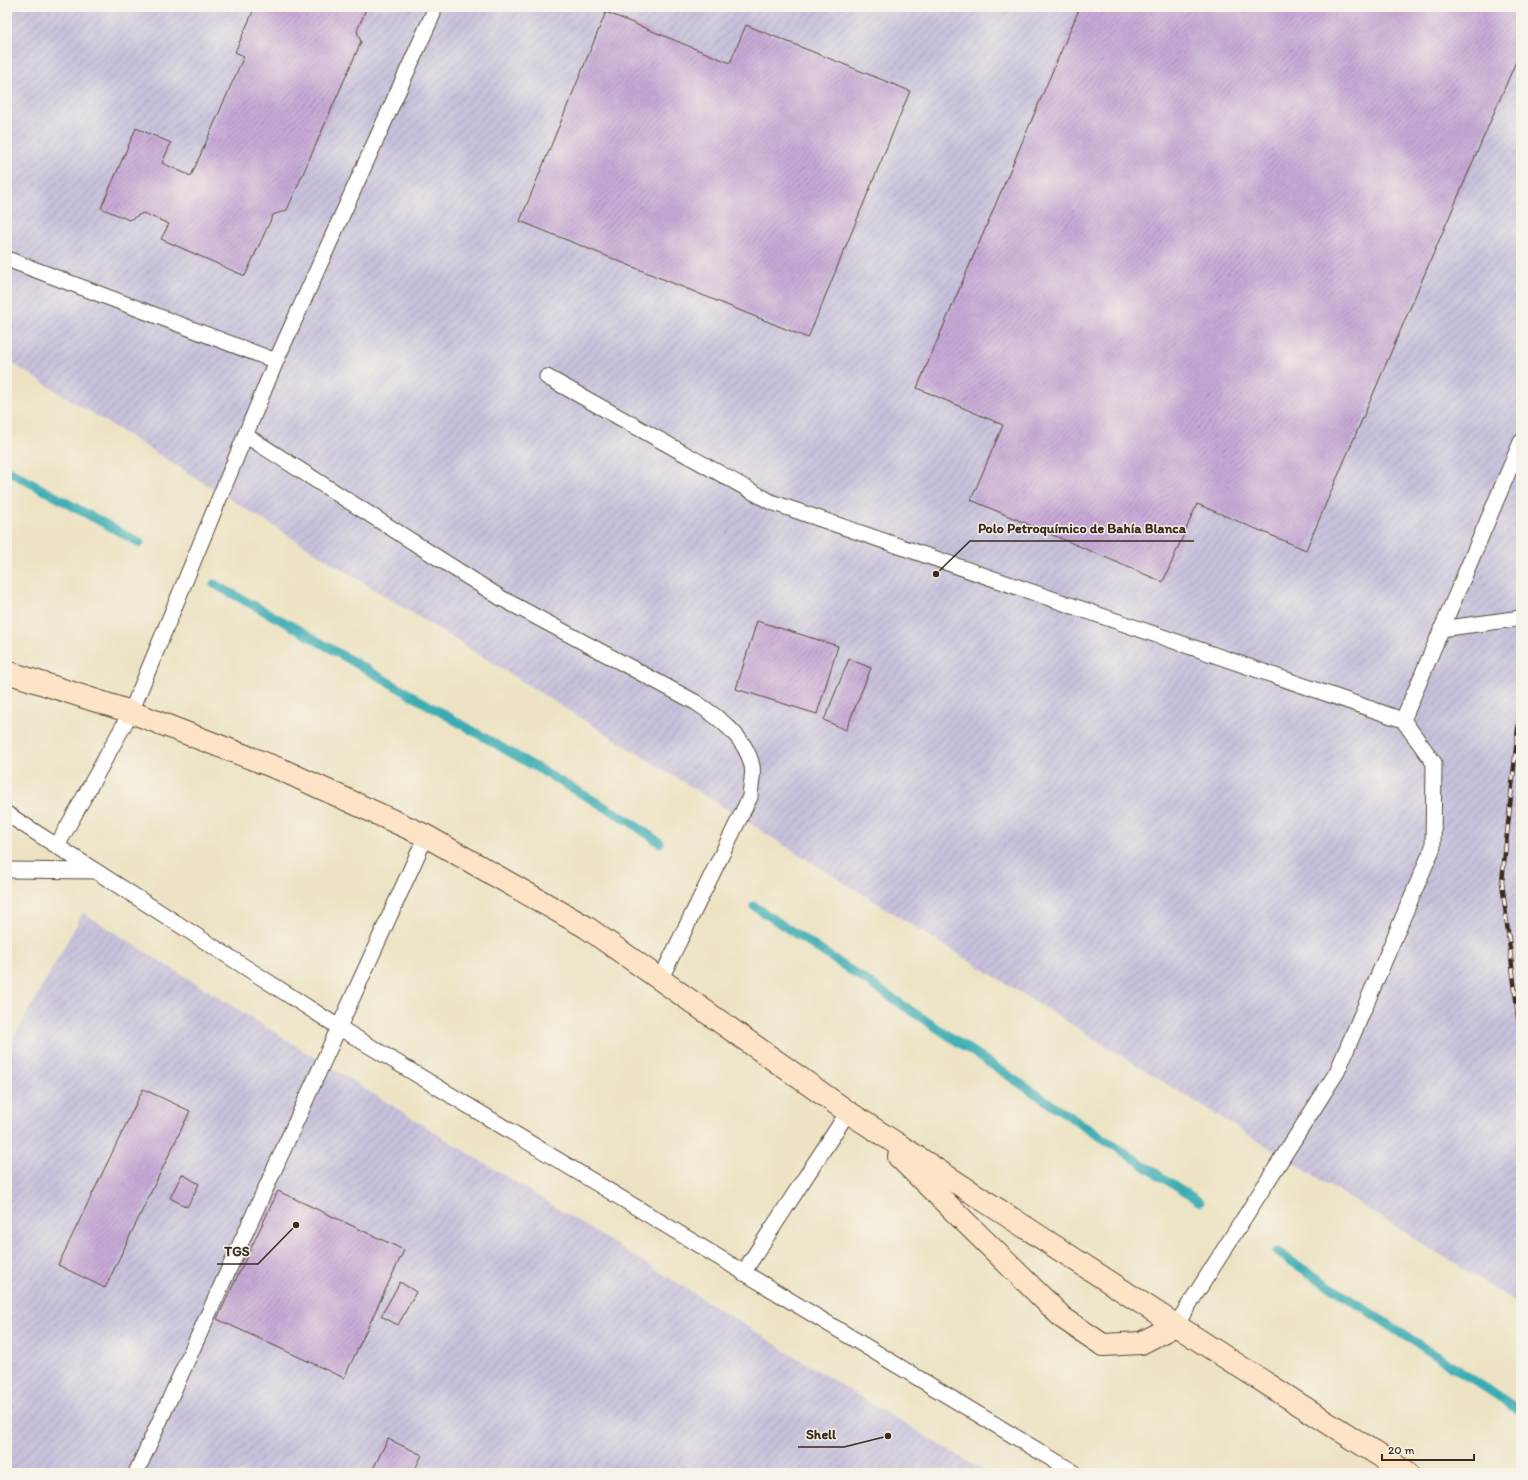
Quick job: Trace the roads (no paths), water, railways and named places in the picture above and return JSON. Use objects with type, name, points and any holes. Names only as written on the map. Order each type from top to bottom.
[{"type":"main road","points":[[7,672],[131,712],[282,770],[426,836],[586,927],[856,1118],[1407,1473]]},
{"type":"main road","points":[[856,1118],[1063,1318],[1102,1345],[1141,1343],[1176,1325]]},
{"type":"lane","points":[[58,846],[131,712],[276,361],[433,14]]},
{"type":"lane","points":[[7,259],[276,361]]},
{"type":"lane","points":[[547,377],[771,502],[1402,720],[1434,763],[1433,847],[1337,1072],[1176,1325]]},
{"type":"lane","points":[[245,435],[501,598],[695,702],[717,716],[738,738],[747,751],[753,767],[750,797],[660,980]]},
{"type":"lane","points":[[1402,720],[1521,442]]},
{"type":"lane","points":[[1441,629],[1521,618]]},
{"type":"lane","points":[[7,814],[340,1028],[1075,1473]]},
{"type":"lane","points":[[136,1473],[340,1028],[426,836]]},
{"type":"lane","points":[[7,870],[96,870]]},
{"type":"lane","points":[[744,1273],[856,1118]]},
{"type":"waterway","points":[[7,470],[140,543]]},
{"type":"waterway","points":[[214,584],[288,624],[629,821],[660,843]]},
{"type":"waterway","points":[[754,906],[1200,1202]]},
{"type":"waterway","points":[[1277,1252],[1521,1411]]},
{"type":"railway","points":[[1521,700],[1502,882],[1521,1041]]},
{"type":"place","name":"Polo Petroquímico de Bahía Blanca","points":[[936,574]]},
{"type":"place","name":"TGS","points":[[296,1225]]},
{"type":"place","name":"Shell","points":[[888,1436]]}]
